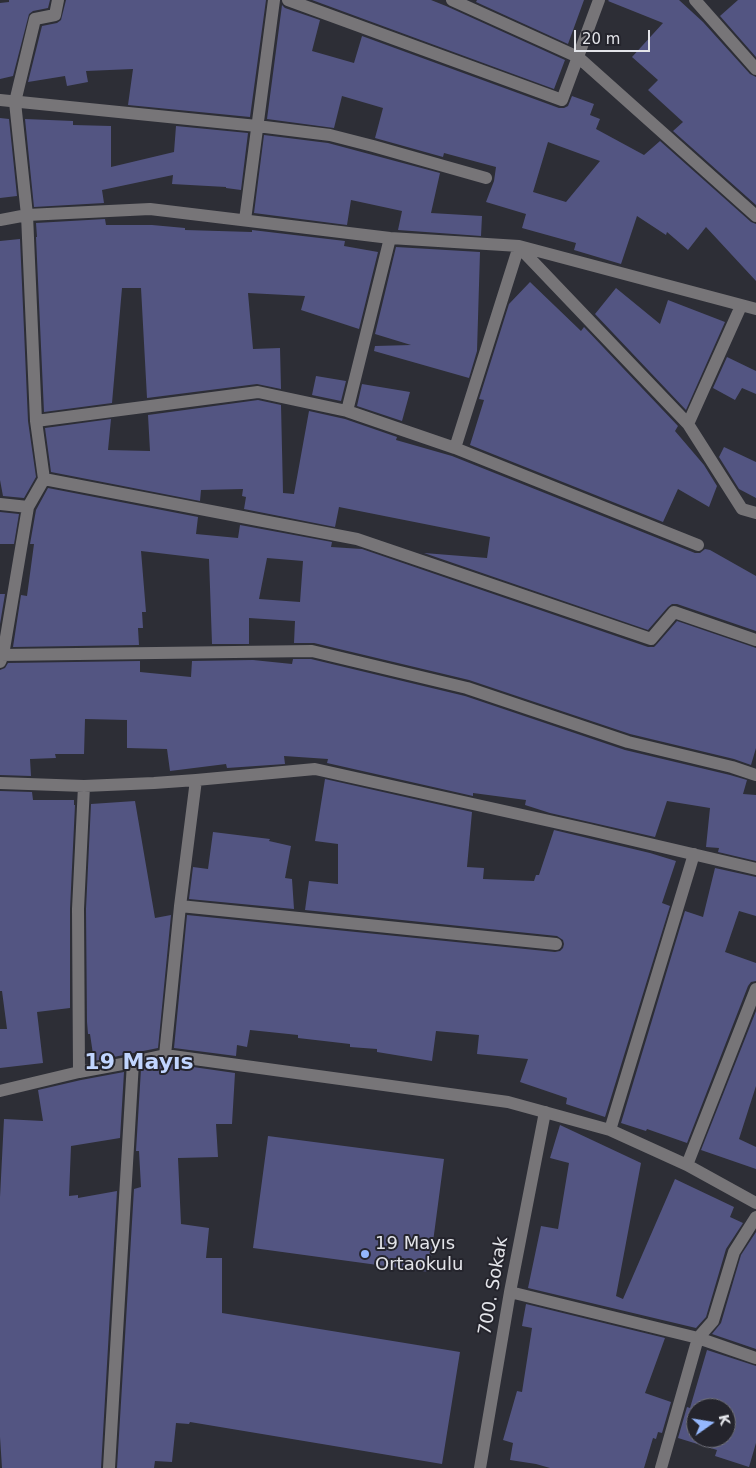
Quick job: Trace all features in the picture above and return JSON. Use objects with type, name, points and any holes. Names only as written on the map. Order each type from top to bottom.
[{"type":"street","points":[[58,0],[54,15],[35,19],[15,102],[27,216],[36,421],[44,480],[28,507],[1,657],[312,650],[466,688],[628,742],[732,767],[756,775]]},
{"type":"street","points":[[245,220],[274,0]]},
{"type":"street","points":[[288,0],[562,100],[599,0]]},
{"type":"street","points":[[452,0],[578,58],[756,216]]},
{"type":"street","points":[[695,0],[756,70]]},
{"type":"street","points":[[0,100],[330,135],[486,178]]},
{"type":"street","points":[[0,220],[27,216],[150,209],[390,238],[519,246],[756,310]]},
{"type":"street","points":[[347,411],[390,238]]},
{"type":"street","points":[[519,246],[688,424],[742,509],[756,513]]},
{"type":"street","points":[[454,448],[519,246]]},
{"type":"street","points":[[688,424],[741,306]]},
{"type":"street","points":[[36,421],[258,392],[347,411],[454,448],[698,545]]},
{"type":"street","points":[[44,480],[357,539],[651,639],[674,612],[756,640]]},
{"type":"street","points":[[0,504],[28,507]]},
{"type":"street","points":[[0,783],[84,786],[196,780],[315,769],[756,869]]},
{"type":"street","points":[[165,1056],[180,906],[196,780]]},
{"type":"street","points":[[79,1072],[78,910],[84,786]]},
{"type":"street","points":[[610,1130],[694,854]]},
{"type":"street","points":[[180,906],[556,944]]},
{"type":"street","points":[[687,1165],[756,989]]},
{"type":"street","points":[[0,1091],[79,1072],[165,1056],[508,1102],[610,1130],[687,1165],[756,1203]]},
{"type":"street","points":[[109,1468],[133,1062]]},
{"type":"street","name":"700. Sokak","points":[[480,1468],[510,1292],[545,1112]]},
{"type":"street","points":[[660,1468],[698,1338],[713,1322],[734,1252],[756,1217]]},
{"type":"street","points":[[510,1292],[698,1338],[756,1358]]},
{"type":"building","points":[[9,0],[50,0],[48,8],[33,11],[29,14],[13,76],[0,79],[0,3],[9,2]]},
{"type":"building","points":[[66,0],[266,0],[250,117],[128,105],[133,69],[86,71],[88,82],[67,86],[65,76],[28,82],[42,26],[57,23],[61,20]]},
{"type":"building","points":[[312,0],[431,0],[565,60],[554,89]]},
{"type":"building","points":[[477,0],[584,0],[568,44],[476,2]]},
{"type":"building","points":[[609,0],[679,0],[703,22],[750,74],[756,77],[756,205],[673,131],[683,122],[648,90],[658,80],[632,57],[663,23]]},
{"type":"building","points":[[738,0],[756,0],[756,57],[720,16]]},
{"type":"building","points":[[282,5],[285,8],[320,20],[312,51],[354,63],[362,36],[559,108],[568,106],[572,96],[594,104],[590,115],[600,119],[596,129],[644,155],[660,141],[751,222],[756,224],[756,281],[706,227],[688,250],[667,232],[666,235],[637,216],[621,264],[574,250],[576,243],[522,228],[526,214],[486,202],[494,181],[496,167],[444,153],[443,157],[375,138],[383,108],[342,96],[334,128],[267,119]],"holes":[[[548,142],[600,161],[566,202],[533,192]]]},
{"type":"building","points":[[0,118],[9,119],[17,196],[0,198]]},
{"type":"building","points":[[25,119],[73,121],[73,125],[111,126],[111,167],[174,152],[176,126],[248,133],[241,190],[226,187],[172,184],[173,175],[102,190],[104,203],[34,207]]},
{"type":"building","points":[[264,135],[328,143],[440,173],[431,213],[482,216],[481,236],[398,230],[402,211],[351,200],[347,225],[254,213]]},
{"type":"building","points":[[105,219],[106,225],[152,225],[185,228],[185,230],[252,232],[252,230],[345,241],[344,246],[378,252],[359,329],[301,310],[305,296],[248,293],[253,349],[280,348],[281,389],[257,384],[147,398],[141,288],[122,288],[112,403],[44,412],[36,223]]},
{"type":"building","points":[[20,239],[28,421],[36,477],[24,498],[3,496],[0,480],[0,241]]},
{"type":"building","points":[[396,247],[480,252],[477,351],[469,378],[374,351],[375,346],[411,345],[375,334]]},
{"type":"building","points":[[530,282],[581,331],[584,327],[678,426],[675,431],[704,465],[717,486],[709,507],[678,489],[663,522],[470,445],[484,400],[479,399],[509,304]]},
{"type":"building","points":[[616,288],[660,324],[668,300],[725,322],[686,410],[595,314]]},
{"type":"building","points":[[727,357],[756,371],[756,394],[742,388],[735,400],[713,388]]},
{"type":"building","points":[[316,376],[346,381],[341,401],[312,395]]},
{"type":"building","points":[[362,384],[410,392],[402,421],[357,406]]},
{"type":"building","points":[[258,400],[281,405],[283,493],[294,494],[309,411],[345,419],[397,437],[396,440],[452,456],[695,553],[700,553],[705,549],[710,550],[756,576],[756,631],[677,604],[672,604],[668,607],[648,630],[424,553],[487,558],[490,537],[339,507],[335,527],[244,509],[246,497],[242,496],[243,489],[201,490],[200,501],[51,472],[45,428],[111,419],[108,450],[150,451],[148,415]]},
{"type":"building","points":[[724,447],[756,462],[756,498],[739,489],[719,457]]},
{"type":"building","points":[[48,488],[198,517],[196,534],[238,538],[240,525],[332,542],[331,547],[362,549],[648,647],[654,647],[677,621],[756,648],[756,748],[751,765],[734,759],[630,734],[469,680],[314,643],[294,643],[295,621],[249,618],[249,644],[212,644],[209,559],[141,551],[146,612],[142,612],[143,628],[138,628],[139,645],[13,647],[21,595],[27,596],[34,544],[30,544],[36,510]],"holes":[[[267,558],[303,561],[300,602],[259,599]]]},
{"type":"building","points":[[0,512],[19,514],[14,544],[0,544]]},
{"type":"building","points":[[0,594],[5,594],[0,624]]},
{"type":"building","points":[[293,659],[311,659],[465,696],[625,750],[747,780],[743,794],[756,795],[756,861],[718,852],[719,848],[706,847],[710,808],[667,801],[655,837],[550,813],[525,805],[526,800],[473,793],[473,796],[327,763],[328,759],[284,756],[285,764],[227,768],[226,764],[170,771],[167,749],[127,748],[127,720],[85,719],[84,754],[55,754],[56,758],[30,759],[31,776],[0,775],[0,670],[5,668],[8,663],[140,661],[140,672],[191,677],[192,661],[253,660],[292,664]]},
{"type":"building","points":[[325,779],[472,812],[467,867],[484,868],[483,879],[534,881],[536,875],[539,875],[554,830],[676,861],[662,903],[670,906],[605,1117],[566,1104],[567,1098],[520,1082],[528,1059],[477,1054],[479,1035],[436,1031],[432,1061],[377,1052],[377,1049],[350,1047],[350,1044],[298,1038],[298,1035],[250,1030],[247,1047],[237,1045],[236,1056],[174,1048],[187,915],[555,952],[563,948],[563,940],[557,936],[305,910],[309,881],[338,884],[338,844],[315,841]]},
{"type":"building","points":[[0,791],[32,792],[33,800],[74,800],[75,805],[70,909],[70,1008],[37,1012],[43,1063],[0,1068],[0,1029],[7,1029],[2,991],[0,991]]},
{"type":"building","points":[[135,801],[155,918],[171,915],[158,1048],[94,1061],[87,1022],[86,909],[91,804]]},
{"type":"building","points":[[213,832],[270,839],[269,841],[291,846],[285,878],[292,879],[294,909],[189,899],[193,867],[208,869]]},
{"type":"building","points":[[715,868],[756,877],[756,916],[739,911],[725,952],[756,963],[756,981],[751,982],[748,986],[687,1143],[647,1129],[646,1131],[621,1123],[685,911],[703,917]]},
{"type":"building","points":[[756,1011],[756,1086],[739,1139],[756,1147],[756,1169],[701,1150]]},
{"type":"building","points":[[165,1063],[235,1073],[232,1124],[216,1124],[218,1157],[178,1158],[181,1224],[209,1228],[206,1258],[222,1258],[222,1313],[460,1352],[442,1464],[190,1422],[189,1424],[176,1423],[172,1462],[155,1461],[154,1468],[117,1468],[134,1189],[141,1187],[139,1151],[136,1151],[141,1069]]},
{"type":"building","points":[[124,1072],[120,1138],[71,1146],[69,1196],[78,1195],[78,1198],[117,1191],[101,1468],[2,1468],[0,1437],[0,1197],[4,1119],[43,1121],[38,1090]]},
{"type":"building","points":[[560,1125],[641,1163],[616,1296],[623,1299],[675,1179],[734,1207],[730,1217],[743,1223],[726,1249],[706,1317],[696,1328],[528,1288],[541,1226],[558,1229],[569,1163],[550,1158]]},
{"type":"building","points":[[268,1136],[444,1159],[429,1272],[253,1248]]},
{"type":"building","points":[[756,1232],[756,1349],[712,1334],[721,1323],[741,1255]]},
{"type":"building","points":[[526,1304],[665,1338],[645,1393],[671,1402],[662,1433],[658,1432],[656,1439],[653,1438],[644,1468],[550,1468],[510,1460],[513,1443],[503,1440],[517,1391],[522,1392],[532,1328],[522,1326]]},
{"type":"building","points":[[707,1350],[756,1366],[756,1443],[749,1467],[715,1456],[717,1450],[710,1448],[736,1448],[736,1398],[693,1398]]},
{"type":"building","points":[[686,1410],[686,1440],[678,1438]]},
{"type":"place","name":"19 Mayıs Ortaokulu","points":[[365,1254]]},
{"type":"district","name":"19 Mayıs","points":[[139,1063]]}]
